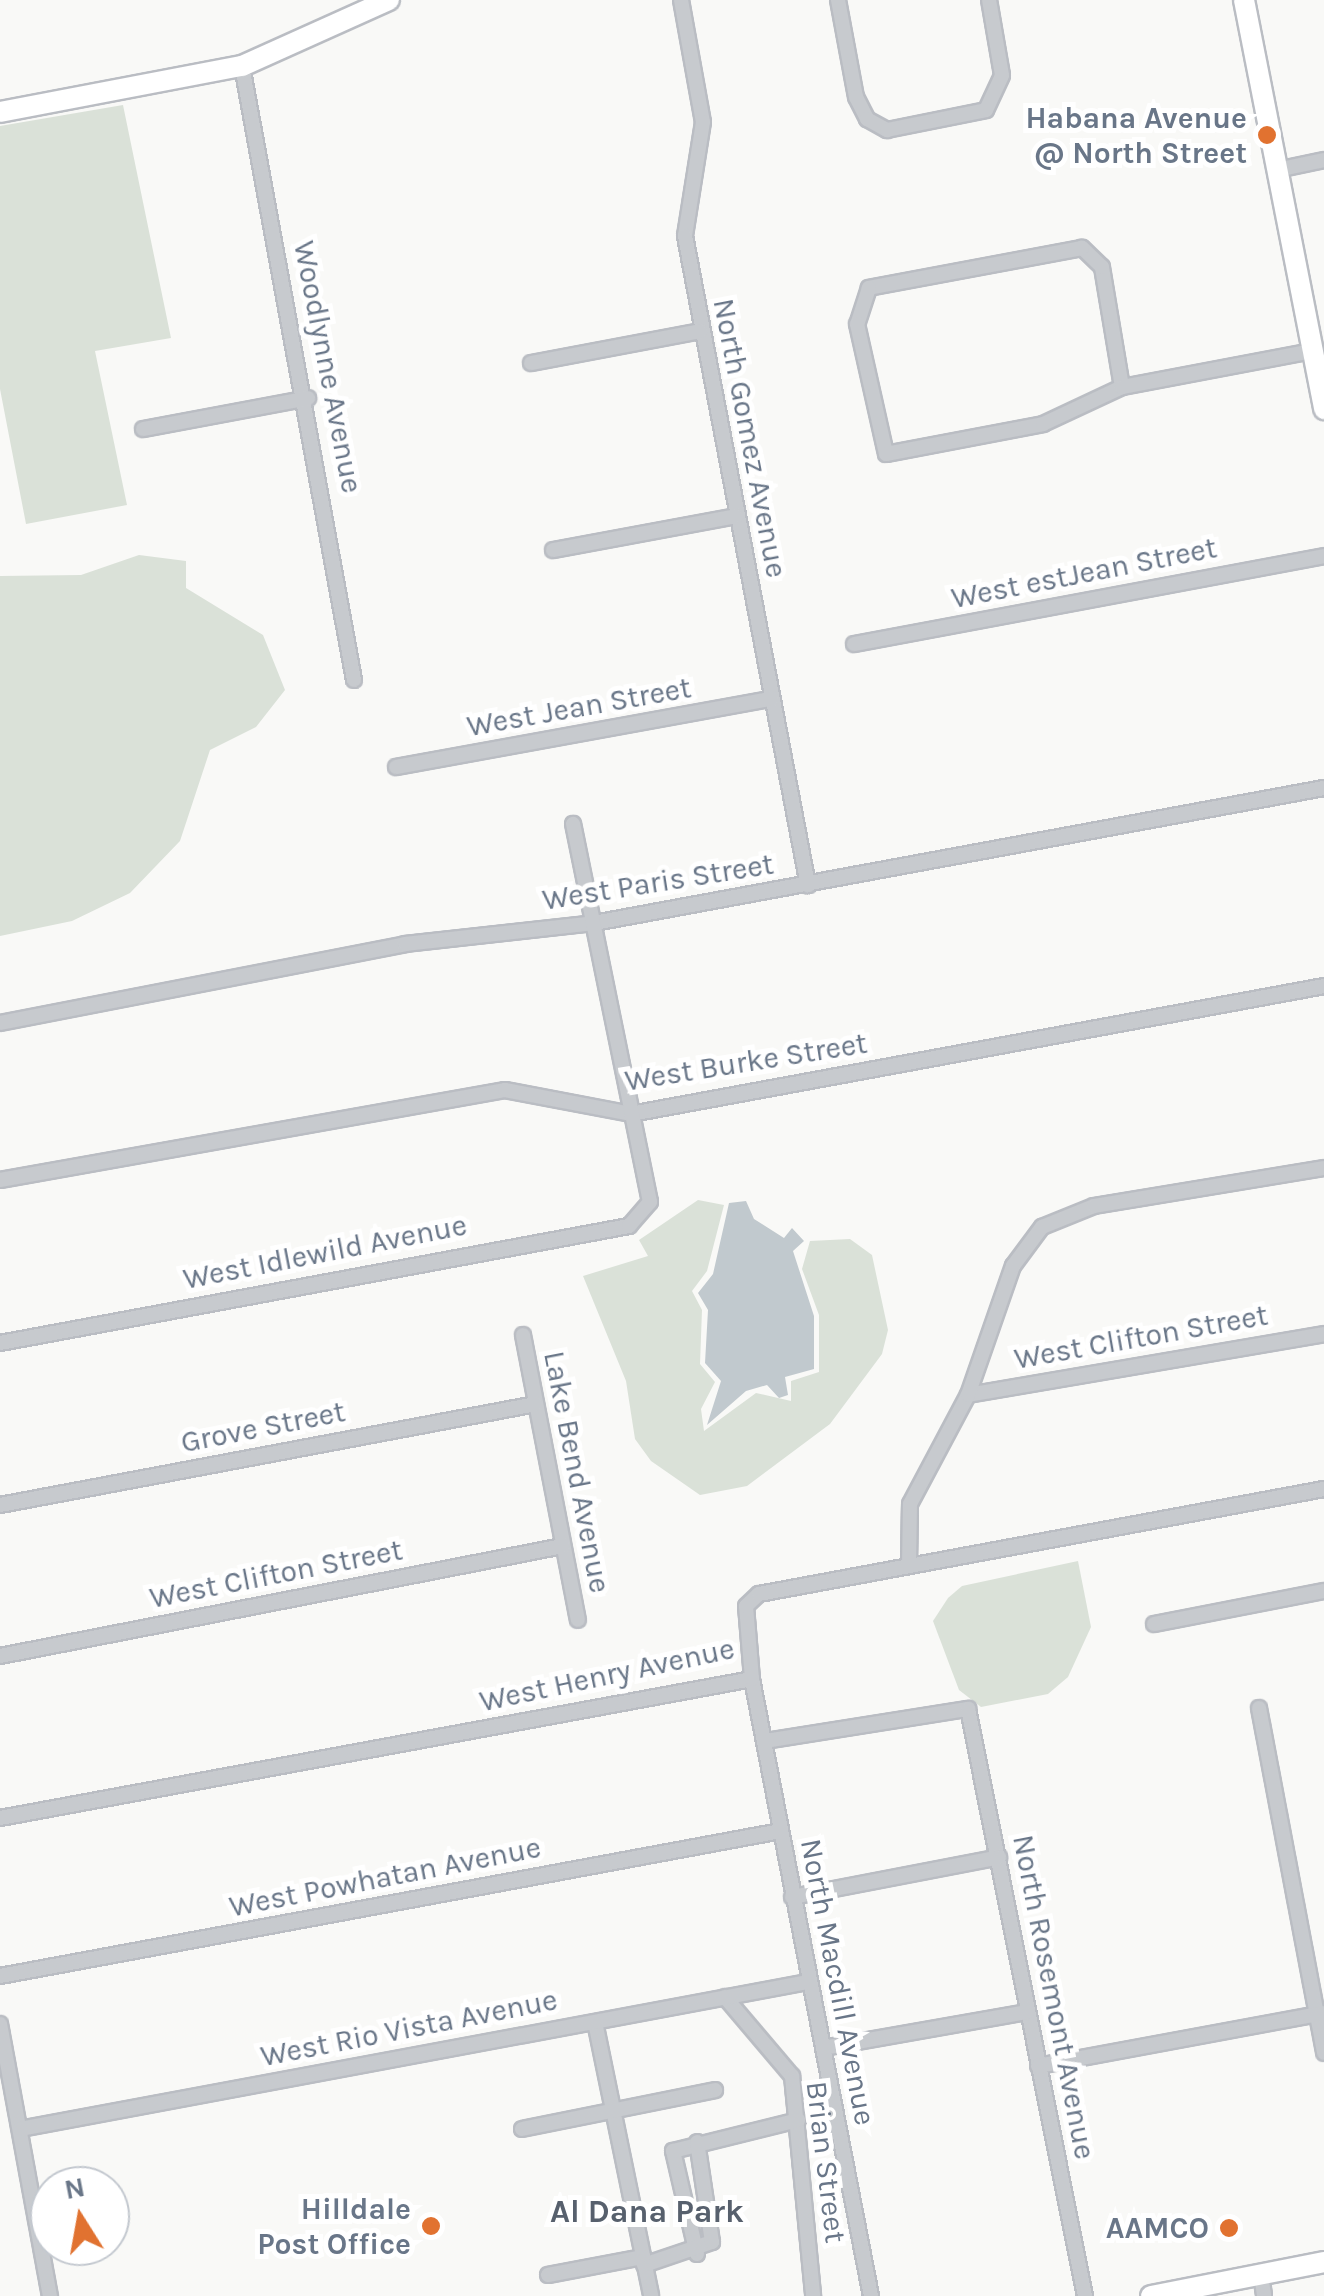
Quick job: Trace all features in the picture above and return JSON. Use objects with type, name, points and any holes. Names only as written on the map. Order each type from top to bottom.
[{"type":"main road","points":[[1244,0],[1324,409]]},
{"type":"main road","points":[[0,112],[242,66],[378,2]]},
{"type":"main road","points":[[1150,2296],[1324,2262]]},
{"type":"street","name":"North Gomez Avenue","points":[[681,0],[703,122],[685,236],[808,885]]},
{"type":"street","points":[[838,0],[856,97],[867,120],[887,130],[986,110],[1002,76],[989,0]]},
{"type":"street","name":"Woodlynne Avenue","points":[[242,66],[308,398],[354,680]]},
{"type":"street","points":[[1276,170],[1324,160]]},
{"type":"street","points":[[1122,386],[1102,267],[1082,248],[870,288],[858,324],[886,454],[1043,424],[1122,386],[1312,351]]},
{"type":"street","points":[[531,363],[700,331]]},
{"type":"street","points":[[143,429],[308,398]]},
{"type":"street","points":[[552,550],[736,516]]},
{"type":"street","name":"West estJean Street","points":[[854,644],[1324,556]]},
{"type":"street","name":"West Jean Street","points":[[396,767],[772,699]]},
{"type":"street","name":"West Paris Street","points":[[0,1023],[405,944],[594,924],[1324,788]]},
{"type":"street","points":[[573,824],[631,1114]]},
{"type":"street","name":"West Burke Street","points":[[0,1180],[505,1090],[631,1114],[1324,986]]},
{"type":"street","name":"West Idlewild Avenue","points":[[0,1342],[629,1226],[650,1202],[631,1114]]},
{"type":"street","points":[[909,1566],[910,1504],[968,1395],[1013,1266],[1042,1227],[1080,1210],[1324,1168]]},
{"type":"street","name":"West Clifton Street","points":[[968,1395],[1324,1334]]},
{"type":"street","name":"Lake Bend Avenue","points":[[522,1336],[578,1620]]},
{"type":"street","name":"Grove Street","points":[[0,1505],[536,1404]]},
{"type":"street","name":"West Henry Avenue","points":[[0,1818],[752,1679],[743,1617],[759,1594],[1324,1489]]},
{"type":"street","name":"West Clifton Street","points":[[0,1656],[563,1546]]},
{"type":"street","points":[[1154,1624],[1324,1591]]},
{"type":"street","name":"North Macdill Avenue","points":[[752,1679],[870,2296]]},
{"type":"street","points":[[1260,1708],[1320,2014],[1324,2053]]},
{"type":"street","name":"North Rosemont Avenue","points":[[764,1742],[968,1709],[1085,2296]]},
{"type":"street","name":"West Powhatan Avenue","points":[[0,1976],[781,1832]]},
{"type":"street","points":[[792,1896],[998,1857]]},
{"type":"street","name":"West Rio Vista Avenue","points":[[20,2129],[808,1982]]},
{"type":"street","name":"Brian Street","points":[[725,1996],[792,2076],[813,2296]]},
{"type":"street","points":[[822,2048],[1028,2012]]},
{"type":"street","points":[[1038,2066],[1320,2014]]},
{"type":"street","points":[[595,2022],[650,2296]]},
{"type":"street","points":[[0,2024],[50,2296]]},
{"type":"street","points":[[522,2129],[715,2090]]},
{"type":"street","points":[[697,2254],[672,2152],[697,2142],[798,2120]]},
{"type":"street","points":[[548,2275],[697,2254],[712,2242],[697,2142]]},
{"type":"street","points":[[1261,2274],[1264,2296]]},
{"type":"shaded area","points":[[123,105],[171,338],[95,351],[127,505],[26,524],[0,389],[0,126]]},
{"type":"shaded area","points":[[139,555],[186,561],[186,588],[263,635],[285,690],[256,727],[210,750],[180,841],[130,893],[72,921],[0,936],[0,576],[81,575]]},
{"type":"shaded area","points":[[698,1200],[724,1205],[707,1271],[692,1291],[702,1310],[700,1364],[715,1382],[701,1409],[704,1431],[756,1393],[791,1401],[791,1381],[819,1372],[819,1315],[802,1269],[810,1241],[850,1239],[872,1255],[888,1330],[882,1354],[830,1424],[747,1486],[700,1495],[651,1461],[635,1439],[626,1381],[583,1276],[648,1256],[639,1240]]},
{"type":"shaded area","points":[[746,1201],[754,1219],[784,1238],[792,1228],[804,1241],[793,1251],[814,1316],[814,1369],[785,1377],[788,1395],[779,1398],[767,1385],[746,1391],[707,1425],[721,1381],[705,1363],[708,1310],[698,1293],[713,1274],[729,1203]]},
{"type":"shaded area","points":[[1078,1561],[1091,1627],[1068,1677],[1048,1694],[981,1707],[959,1690],[933,1621],[948,1598],[962,1586]]},
{"type":"place","name":"Habana Avenue @ North Street","points":[[1267,135]]},
{"type":"place","name":"Hilldale Post Office","points":[[431,2226]]},
{"type":"place","name":"AAMCO","points":[[1229,2228]]},
{"type":"district","name":"Al Dana Park","points":[[647,2212]]}]
